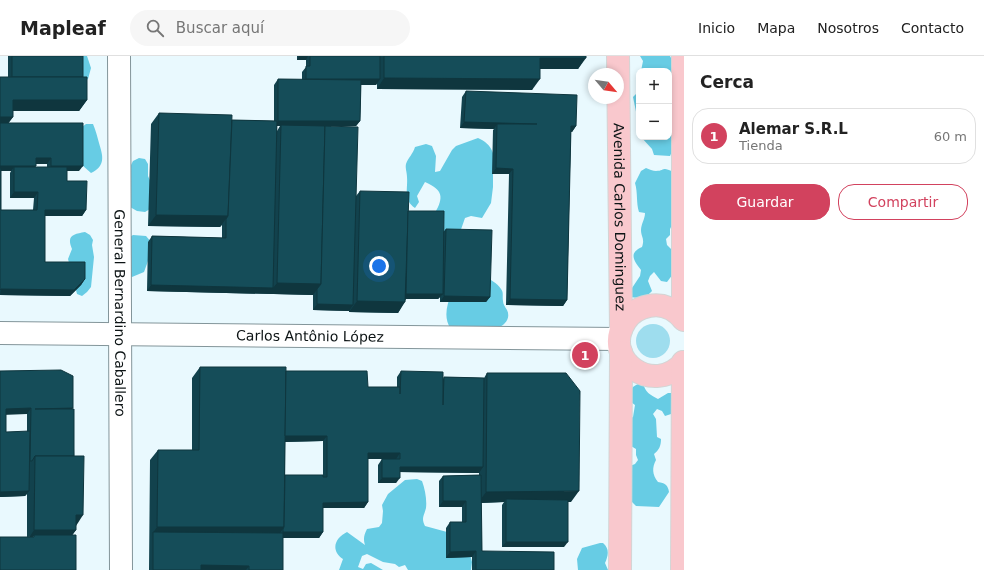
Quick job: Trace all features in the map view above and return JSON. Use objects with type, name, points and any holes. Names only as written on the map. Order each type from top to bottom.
[{"type":"main road","name":"Avenida Carlos Dominguez","points":[[618,56],[620,570]]},
{"type":"main road","points":[[683,56],[684,319]]},
{"type":"main road","points":[[684,319],[669,308],[658,305],[641,308],[631,314],[624,323],[620,340],[624,358],[631,367],[646,376],[664,376],[675,371],[684,362]]},
{"type":"main road","points":[[682,570],[684,362]]},
{"type":"street","name":"General Bernardino Caballero","points":[[119,56],[121,570]]},
{"type":"street","name":"Carlos Antônio López","points":[[0,333],[620,340]]},
{"type":"shaded area","points":[[71,56],[87,56],[91,68],[88,79],[81,83]]},
{"type":"shaded area","points":[[640,56],[670,56],[674,64],[672,81],[672,68],[642,68],[643,61]]},
{"type":"shaded area","points":[[636,94],[636,112],[633,97]]},
{"type":"shaded area","points":[[672,98],[675,101],[675,145],[670,156],[654,155],[652,149],[644,140],[672,140]]},
{"type":"shaded area","points":[[86,124],[93,124],[102,156],[101,164],[91,173],[82,165],[82,127]]},
{"type":"shaded area","points":[[478,138],[487,144],[493,153],[493,187],[491,203],[482,218],[471,216],[465,218],[458,238],[448,248],[435,213],[440,203],[440,194],[435,188],[425,182],[417,196],[419,202],[415,208],[411,205],[407,198],[406,164],[415,147],[426,144],[432,146],[436,156],[435,172],[440,171],[452,150],[456,146]]},
{"type":"shaded area","points":[[139,158],[145,159],[148,164],[148,176],[152,185],[150,209],[145,212],[137,211],[130,207],[129,169],[133,161]]},
{"type":"shaded area","points":[[646,168],[656,171],[667,169],[673,172],[672,225],[670,235],[666,239],[667,245],[675,253],[673,274],[667,282],[661,281],[654,272],[648,281],[652,291],[640,298],[634,298],[631,297],[630,291],[640,276],[641,270],[636,263],[634,255],[638,249],[642,247],[643,240],[641,228],[645,213],[639,212],[635,183],[641,171]]},
{"type":"shaded area","points":[[85,232],[90,235],[93,240],[92,245],[94,257],[91,287],[82,296],[77,294],[68,259],[72,249],[70,241],[72,236]]},
{"type":"shaded area","points":[[133,235],[146,236],[152,243],[144,272],[132,277],[128,274],[128,238]]},
{"type":"shaded area","points":[[483,276],[491,280],[502,290],[503,303],[508,313],[508,319],[504,324],[496,328],[451,329],[446,316],[451,294]]},
{"type":"shaded area","points":[[653,324],[665,329],[670,341],[665,353],[653,358],[641,353],[636,341],[641,329]]},
{"type":"shaded area","points":[[643,383],[648,393],[658,399],[668,393],[674,393],[678,403],[671,414],[665,416],[662,411],[657,409],[653,414],[656,419],[657,437],[661,439],[661,444],[654,454],[656,460],[653,468],[654,474],[658,482],[667,486],[669,492],[659,507],[636,506],[628,498],[630,466],[635,464],[638,460],[636,449],[631,446],[629,419],[633,417],[635,405],[631,402],[629,392],[638,384]]},
{"type":"shaded area","points":[[417,479],[422,481],[426,494],[426,508],[423,519],[425,526],[447,532],[469,551],[472,562],[471,570],[408,570],[405,565],[399,567],[395,564],[383,562],[367,554],[362,556],[358,567],[363,569],[366,564],[371,563],[383,570],[339,570],[343,559],[336,552],[335,548],[339,537],[347,532],[365,545],[364,537],[367,529],[379,527],[382,523],[382,505],[388,494],[405,480]]},
{"type":"shaded area","points":[[603,543],[608,550],[605,563],[608,570],[578,570],[577,559],[582,548]]},
{"type":"building","points":[[12,56],[83,56],[83,77],[12,77]]},
{"type":"building","points":[[310,56],[380,56],[380,79],[306,79],[306,66],[310,66]]},
{"type":"building","points":[[384,56],[586,56],[586,58],[540,58],[540,79],[384,78]]},
{"type":"building","points":[[0,77],[87,77],[87,100],[13,100],[13,117],[0,117]]},
{"type":"building","points":[[278,79],[361,80],[360,121],[278,121]]},
{"type":"building","points":[[466,91],[577,95],[576,126],[571,126],[567,300],[510,299],[513,169],[496,168],[497,124],[537,124],[464,122]]},
{"type":"building","points":[[159,113],[232,115],[228,216],[156,215]]},
{"type":"building","points":[[232,120],[277,121],[273,288],[151,285],[152,236],[226,238]]},
{"type":"building","points":[[0,123],[83,123],[83,166],[51,166],[51,158],[36,158],[36,166],[0,166]]},
{"type":"building","points":[[281,125],[325,126],[321,284],[277,283]]},
{"type":"building","points":[[325,126],[358,127],[353,305],[317,304],[317,289],[321,284]]},
{"type":"building","points":[[14,167],[67,167],[67,181],[87,181],[86,210],[45,210],[45,262],[85,262],[85,279],[74,290],[0,290],[0,168],[1,210],[37,210],[38,192],[14,192]]},
{"type":"building","points":[[360,191],[409,192],[405,302],[357,301]]},
{"type":"building","points":[[408,211],[444,211],[443,294],[406,294]]},
{"type":"building","points":[[446,229],[492,230],[490,297],[444,296]]},
{"type":"building","points":[[200,367],[286,367],[284,527],[157,527],[158,450],[199,450]]},
{"type":"building","points":[[61,370],[73,376],[73,408],[35,409],[74,409],[74,456],[35,456],[32,461],[30,461],[31,408],[6,409],[6,432],[30,431],[29,491],[0,492],[0,371]]},
{"type":"building","points":[[286,371],[367,371],[368,387],[400,387],[400,394],[401,371],[443,372],[443,405],[444,377],[484,378],[483,467],[400,467],[400,478],[382,478],[382,459],[400,459],[400,453],[368,453],[368,502],[323,503],[323,532],[283,532],[285,475],[323,475],[323,477],[327,477],[327,436],[285,436]]},
{"type":"building","points":[[487,373],[566,373],[580,391],[579,491],[486,492]]},
{"type":"building","points":[[35,456],[84,456],[83,515],[76,515],[76,530],[34,530]]},
{"type":"building","points":[[481,475],[482,551],[554,552],[554,570],[476,570],[476,551],[450,552],[450,522],[466,522],[466,501],[443,501],[443,476]]},
{"type":"building","points":[[506,499],[568,500],[568,542],[506,542]]},
{"type":"building","points":[[153,532],[283,533],[283,570],[249,570],[249,566],[201,565],[201,570],[153,570]]},
{"type":"building","points":[[34,535],[76,535],[76,570],[0,570],[0,537],[34,537]]},
{"type":"place","name":"Alemar S.R.L","points":[[585,355]]}]
